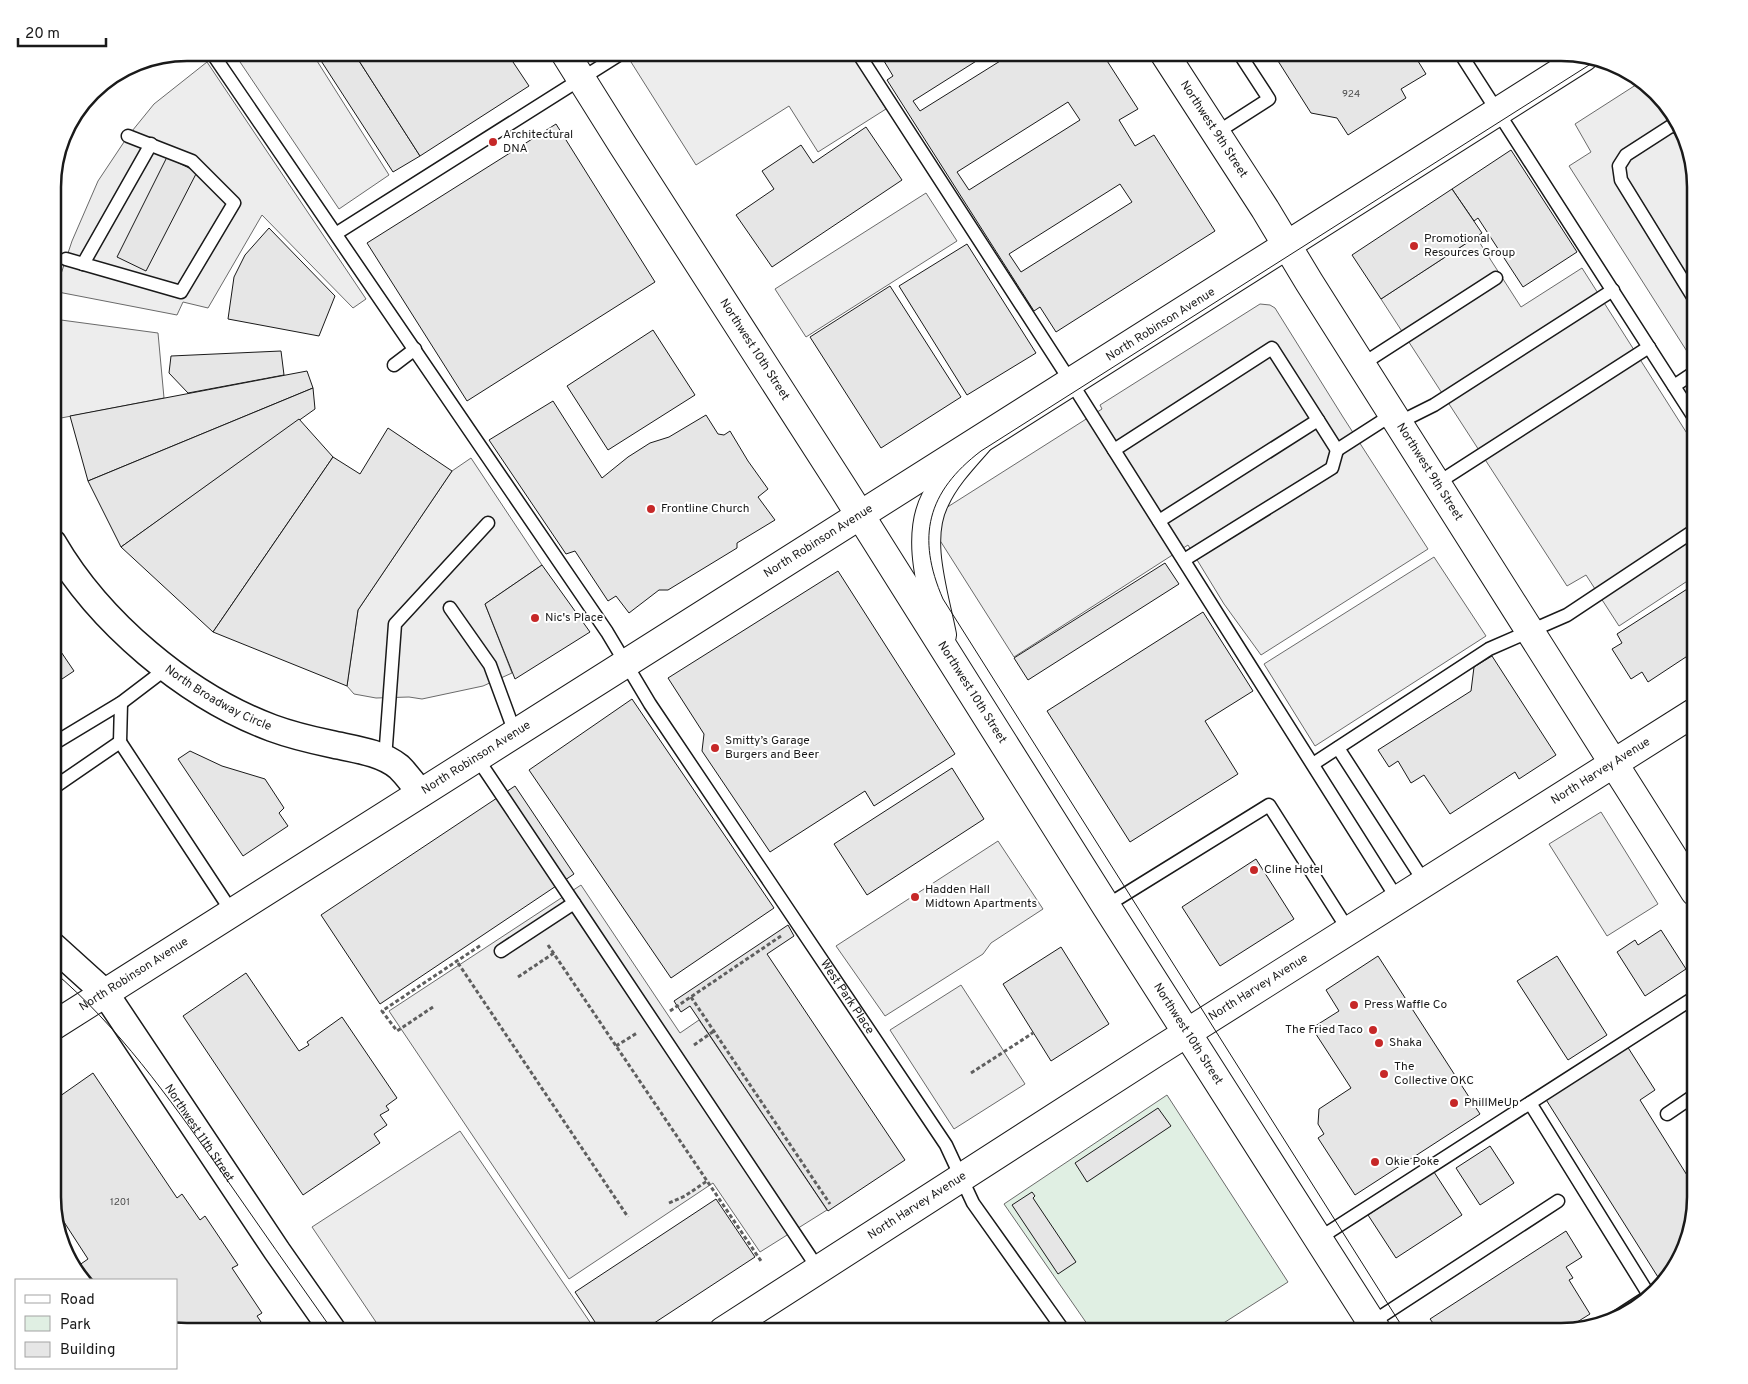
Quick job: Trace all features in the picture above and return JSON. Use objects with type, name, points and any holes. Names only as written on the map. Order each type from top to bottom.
[{"type":"street","name":"Northwest 10th Street","points":[[570,61],[1371,1323]]},
{"type":"street","name":"Northwest 9th Street","points":[[1170,61],[1687,878]]},
{"type":"street","name":"North Robinson Avenue","points":[[62,1020],[1576,62]]},
{"type":"street","points":[[945,651],[928,564],[926,542],[928,522],[934,501],[945,481],[978,442]]},
{"type":"street","name":"North Broadway Circle","points":[[62,558],[106,612],[147,652],[212,699],[247,718],[274,729],[366,752],[385,759],[398,766],[420,794]]},
{"type":"street","name":"North Harvey Avenue","points":[[737,1323],[1068,1109],[1687,718]]},
{"type":"street","name":"Northwest 11th Street","points":[[62,954],[105,993],[276,1251],[327,1323]]},
{"type":"lane","name":"West Park Place","points":[[218,61],[607,632],[656,712],[946,1145],[960,1180],[972,1203],[1058,1323]]},
{"type":"lane","points":[[337,233],[608,61]]},
{"type":"lane","points":[[864,61],[1072,382],[1398,900]]},
{"type":"lane","points":[[1216,133],[1269,99],[1244,61]]},
{"type":"lane","points":[[1466,61],[1687,406]]},
{"type":"lane","points":[[1671,126],[1626,155],[1619,166],[1621,180],[1687,286]]},
{"type":"lane","points":[[66,259],[180,292],[234,203],[192,161],[128,136]]},
{"type":"lane","points":[[83,264],[151,144]]},
{"type":"lane","points":[[1361,365],[1496,278]]},
{"type":"lane","points":[[1184,560],[1332,468],[1337,450],[1395,419],[1434,404],[1613,290]]},
{"type":"lane","points":[[1436,484],[1649,347]]},
{"type":"lane","points":[[1114,450],[1272,348],[1337,450]]},
{"type":"lane","points":[[394,365],[415,349]]},
{"type":"lane","points":[[1674,386],[1687,378]]},
{"type":"lane","points":[[1159,521],[1318,420]]},
{"type":"lane","points":[[385,759],[395,624],[488,523]]},
{"type":"lane","points":[[1313,764],[1489,649],[1567,615],[1687,536]]},
{"type":"lane","points":[[450,608],[490,665],[515,733]]},
{"type":"lane","points":[[62,739],[121,703],[167,668]]},
{"type":"lane","points":[[121,703],[120,742],[232,912]]},
{"type":"lane","points":[[62,782],[120,742]]},
{"type":"lane","points":[[1338,748],[1425,883]]},
{"type":"lane","points":[[477,758],[819,1270]]},
{"type":"lane","points":[[1106,906],[1269,805],[1349,931]]},
{"type":"lane","points":[[501,951],[574,903]]},
{"type":"lane","points":[[1318,1239],[1687,1003]]},
{"type":"lane","points":[[1667,1114],[1687,1101]]},
{"type":"lane","points":[[1530,1103],[1646,1289]]},
{"type":"lane","points":[[1380,1323],[1558,1201]]},
{"type":"path","points":[[668,1013],[798,924]]},
{"type":"path","points":[[433,1007],[397,1031],[382,1011],[488,940]]},
{"type":"path","points":[[547,943],[761,1261]]},
{"type":"path","points":[[518,977],[554,953]]},
{"type":"path","points":[[458,963],[628,1217]]},
{"type":"path","points":[[691,997],[830,1204]]},
{"type":"path","points":[[616,1046],[638,1032]]},
{"type":"path","points":[[971,1073],[1034,1033]]},
{"type":"path","points":[[669,1203],[685,1196],[707,1181]]},
{"type":"green space","points":[[1167,1095],[1288,1282],[1224,1323],[1086,1323],[1004,1204]]},
{"type":"shaded area","points":[[239,61],[317,61],[389,175],[339,209]]},
{"type":"shaded area","points":[[856,61],[886,109],[818,152],[789,106],[696,165],[631,62]]},
{"type":"shaded area","points":[[207,62],[366,299],[353,308],[262,215],[208,308],[183,302],[177,315],[62,293],[62,271],[72,241],[98,181],[128,136],[154,104]]},
{"type":"shaded area","points":[[1635,86],[1661,111],[1674,132],[1684,163],[1687,187],[1687,351],[1569,166],[1591,152],[1575,124]]},
{"type":"shaded area","points":[[926,193],[957,241],[806,337],[775,289]]},
{"type":"shaded area","points":[[1476,237],[1521,307],[1582,268],[1687,433],[1687,581],[1619,626],[1586,575],[1567,586],[1381,299]]},
{"type":"shaded area","points":[[1260,304],[1270,305],[1275,308],[1428,549],[1261,655],[1224,604],[1188,545],[1014,657],[927,520],[1102,409],[1100,405]]},
{"type":"shaded area","points":[[62,320],[158,333],[164,398],[62,418]]},
{"type":"shaded area","points":[[471,458],[542,565],[485,604],[512,673],[483,686],[422,699],[409,697],[376,698],[354,694],[347,686],[358,610],[452,471]]},
{"type":"shaded area","points":[[1434,557],[1486,636],[1315,746],[1264,664]]},
{"type":"shaded area","points":[[1601,812],[1658,904],[1607,936],[1549,844]]},
{"type":"shaded area","points":[[998,841],[1043,909],[991,943],[983,954],[885,1016],[836,946]]},
{"type":"shaded area","points":[[581,885],[680,1033],[699,1020],[827,1210],[760,1252],[713,1183],[569,1279],[389,1011]]},
{"type":"shaded area","points":[[961,985],[1025,1084],[954,1129],[890,1030]]},
{"type":"shaded area","points":[[460,1131],[591,1323],[377,1323],[312,1227]]},
{"type":"building","points":[[321,61],[359,61],[420,156],[393,172]]},
{"type":"building","points":[[359,61],[512,61],[529,86],[420,156]]},
{"type":"building","points":[[884,61],[976,61],[913,101],[920,111],[1000,61],[1107,61],[1138,109],[1119,120],[1135,146],[1154,135],[1215,231],[1056,332],[1040,307],[1034,311],[887,80],[893,76]],"holes":[[[1068,102],[1080,120],[969,190],[957,172]],[[1120,184],[1132,202],[1021,272],[1009,254]]]},
{"type":"building","points":[[1278,61],[1418,61],[1426,74],[1401,89],[1406,98],[1348,135],[1337,118],[1311,113]]},
{"type":"building","points":[[556,124],[655,282],[467,401],[367,243]]},
{"type":"building","points":[[866,127],[902,180],[772,267],[736,215],[774,189],[762,171],[801,145],[813,163]]},
{"type":"building","points":[[1511,150],[1577,252],[1523,287],[1478,218],[1474,221],[1452,189]]},
{"type":"building","points":[[167,157],[197,172],[146,271],[117,257]]},
{"type":"building","name":"Promotional Resources Group","points":[[1452,189],[1482,233],[1381,299],[1352,255]]},
{"type":"building","points":[[269,228],[335,296],[319,336],[228,319],[234,277],[245,255]]},
{"type":"building","points":[[967,244],[1036,353],[967,395],[899,286]]},
{"type":"building","points":[[890,286],[961,397],[881,448],[810,337]]},
{"type":"building","points":[[653,330],[695,395],[608,450],[567,386]]},
{"type":"building","points":[[281,351],[284,375],[188,393],[169,373],[171,356]]},
{"type":"building","points":[[307,371],[313,388],[88,481],[70,416]]},
{"type":"building","points":[[313,388],[315,409],[121,547],[88,481]]},
{"type":"building","name":"Frontline Church","points":[[553,401],[602,478],[628,457],[650,443],[669,437],[706,415],[718,434],[724,435],[730,431],[768,489],[758,497],[775,520],[737,543],[737,548],[668,590],[659,590],[629,613],[616,596],[608,601],[575,551],[566,554],[489,440]]},
{"type":"building","points":[[299,419],[333,457],[213,632],[121,547]]},
{"type":"building","points":[[388,428],[452,471],[358,610],[347,686],[213,632],[333,457],[360,474]]},
{"type":"building","points":[[1165,563],[1179,584],[1028,680],[1014,658]]},
{"type":"building","name":"Nic's Place","points":[[542,565],[590,632],[515,679],[485,604]]},
{"type":"building","points":[[838,571],[955,754],[874,806],[865,791],[770,852],[702,751],[704,734],[668,678]]},
{"type":"building","points":[[1687,589],[1687,656],[1648,682],[1642,672],[1631,679],[1612,649],[1622,643],[1617,634]]},
{"type":"building","points":[[1203,612],[1253,691],[1205,721],[1238,774],[1130,842],[1047,711]]},
{"type":"building","points":[[62,653],[74,671],[62,679]]},
{"type":"building","points":[[1492,656],[1556,755],[1519,779],[1515,772],[1450,814],[1424,775],[1411,783],[1398,761],[1389,767],[1378,750],[1471,691],[1474,667]]},
{"type":"building","points":[[632,699],[774,908],[671,978],[529,770]]},
{"type":"building","points":[[190,751],[222,766],[265,779],[284,808],[279,813],[288,826],[243,856],[178,759]]},
{"type":"building","points":[[952,768],[984,819],[867,895],[834,844]]},
{"type":"building","points":[[515,786],[574,874],[380,1004],[321,915]]},
{"type":"building","points":[[1256,859],[1294,919],[1220,966],[1182,907]]},
{"type":"building","points":[[788,925],[794,936],[767,954],[905,1160],[828,1211],[690,1006],[681,1012],[674,1001]]},
{"type":"building","points":[[1661,930],[1686,969],[1645,996],[1617,952],[1635,940],[1638,945]]},
{"type":"building","points":[[1061,947],[1109,1024],[1051,1061],[1003,984]]},
{"type":"building","points":[[1378,956],[1480,1114],[1355,1195],[1318,1138],[1324,1134],[1318,1124],[1319,1109],[1351,1088],[1312,1028],[1339,1011],[1326,990]]},
{"type":"building","points":[[1557,956],[1607,1035],[1568,1060],[1517,981]]},
{"type":"building","points":[[246,973],[299,1051],[309,1045],[307,1042],[342,1017],[397,1098],[386,1106],[389,1110],[380,1115],[387,1125],[374,1134],[380,1143],[303,1195],[183,1016]]},
{"type":"building","points":[[1627,1046],[1655,1090],[1640,1100],[1687,1175],[1687,1197],[1680,1237],[1670,1260],[1658,1277],[1545,1098]]},
{"type":"building","points":[[93,1073],[177,1198],[182,1194],[200,1220],[205,1216],[238,1265],[232,1268],[262,1313],[257,1316],[262,1323],[178,1322],[178,1279],[92,1279],[81,1264],[88,1259],[64,1221],[62,1205],[62,1095]]},
{"type":"building","points":[[1158,1108],[1171,1126],[1087,1182],[1075,1163]]},
{"type":"building","points":[[1490,1146],[1514,1183],[1480,1205],[1456,1168]]},
{"type":"building","points":[[1434,1172],[1462,1215],[1396,1258],[1368,1215]]},
{"type":"building","points":[[1032,1192],[1035,1196],[1033,1198],[1076,1262],[1058,1274],[1012,1205]]},
{"type":"building","points":[[716,1199],[755,1257],[654,1323],[596,1323],[575,1292]]},
{"type":"building","points":[[1566,1231],[1582,1257],[1566,1267],[1573,1278],[1569,1280],[1590,1314],[1579,1321],[1561,1323],[1433,1323],[1430,1319]]},
{"type":"tram line","points":[[1400,1323],[943,599],[930,555],[929,536],[932,517],[938,499],[948,483],[981,451],[1589,65]]},
{"type":"tram line","points":[[62,979],[100,1015],[142,1064],[218,1167],[327,1323]]},
{"type":"place","name":"Architectural DNA","points":[[493,142]]},
{"type":"place","name":"Promotional Resources Group","points":[[1414,246]]},
{"type":"place","name":"Frontline Church","points":[[651,509]]},
{"type":"place","name":"Nic's Place","points":[[535,618]]},
{"type":"place","name":"Smitty’s Garage Burgers and Beer","points":[[715,748]]},
{"type":"place","name":"Cline Hotel","points":[[1254,870]]},
{"type":"place","name":"Hadden Hall Midtown Apartments","points":[[915,897]]},
{"type":"place","name":"Press Waffle Co","points":[[1354,1005]]},
{"type":"place","name":"The Fried Taco","points":[[1373,1030]]},
{"type":"place","name":"Shaka","points":[[1379,1043]]},
{"type":"place","name":"The Collective OKC","points":[[1384,1074]]},
{"type":"place","name":"PhillMeUp","points":[[1454,1103]]},
{"type":"place","name":"Okie Poke","points":[[1375,1162]]}]
